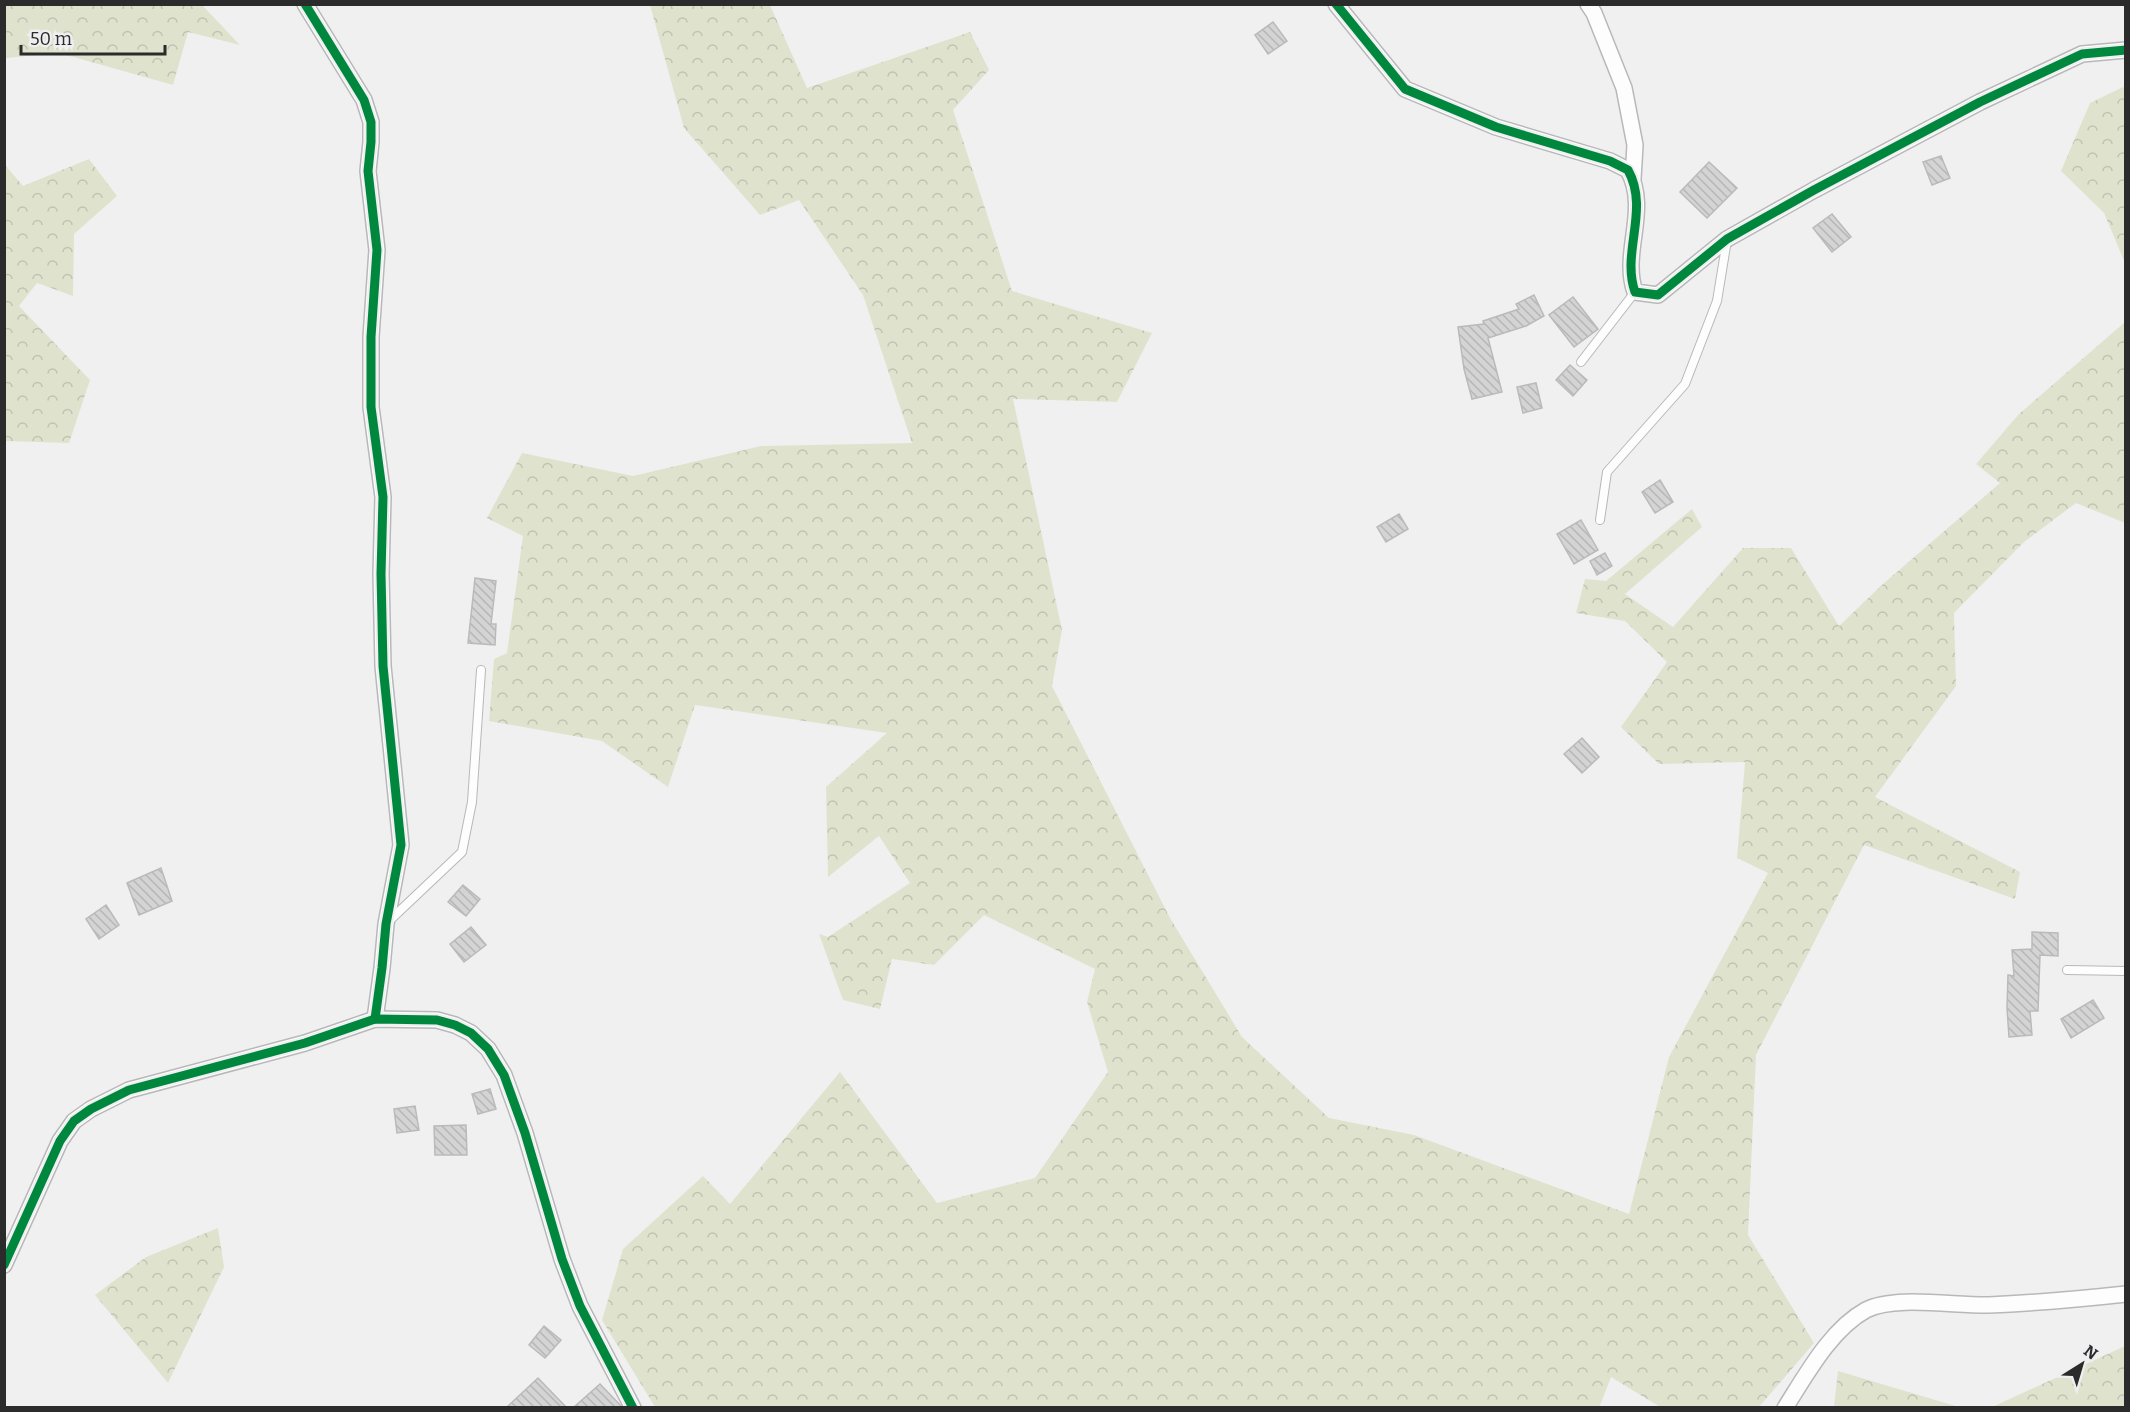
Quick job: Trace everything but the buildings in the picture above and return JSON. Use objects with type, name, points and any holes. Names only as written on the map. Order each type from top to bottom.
[{"type":"street","points":[[305,4],[364,100],[371,122],[368,171],[376,250],[371,337],[371,407],[383,497],[381,574],[383,666],[401,846],[386,924],[375,1019]]},
{"type":"street","points":[[1336,4],[1405,89],[1496,127],[1610,161],[1628,170],[1638,194],[1630,278],[1635,292],[1658,295],[1727,239],[1980,102],[2082,54],[2126,50]]},
{"type":"street","points":[[1588,4],[1623,88],[1635,145],[1633,179]]},
{"type":"street","points":[[4,1265],[60,1141],[74,1121],[91,1108],[129,1090],[305,1043],[375,1019],[437,1020],[456,1025],[471,1033],[488,1049],[504,1075],[525,1133],[562,1259],[580,1306],[633,1407]]},
{"type":"street","points":[[1785,1407],[1820,1355],[1852,1320],[1867,1309],[1904,1303],[1987,1305],[2126,1294]]},
{"type":"lane","points":[[1600,520],[1607,472],[1685,384],[1718,301],[1727,239]]},
{"type":"lane","points":[[1581,362],[1635,292]]},
{"type":"lane","points":[[386,924],[462,852],[472,802],[481,670]]},
{"type":"lane","points":[[2067,970],[2126,971]]},
{"type":"green space","points":[[5,4],[202,5],[240,45],[188,32],[173,85],[59,53],[6,58],[5,61]]},
{"type":"green space","points":[[650,5],[770,5],[807,88],[970,32],[989,70],[953,110],[1012,291],[1152,333],[1117,402],[1013,399],[1062,630],[1052,686],[1170,918],[1242,1037],[1329,1118],[1414,1135],[1629,1214],[1669,1057],[1768,873],[1737,858],[1745,762],[1659,764],[1621,727],[1667,662],[1625,621],[1576,613],[1585,579],[1606,581],[1692,509],[1702,527],[1625,594],[1673,627],[1743,548],[1791,548],[1839,626],[1883,584],[2000,483],[1976,464],[2019,414],[2125,322],[2125,523],[2076,503],[2024,542],[1954,613],[1956,686],[1875,797],[2020,872],[2015,899],[1864,845],[1756,1055],[1748,1235],[1814,1343],[1759,1407],[1660,1407],[1611,1377],[1599,1408],[655,1407],[602,1320],[623,1249],[703,1176],[730,1204],[840,1072],[937,1203],[1035,1178],[1108,1072],[1087,1002],[1095,969],[984,915],[934,965],[892,959],[880,1009],[843,1000],[819,934],[828,937],[910,883],[879,836],[828,877],[826,787],[887,733],[695,705],[668,787],[602,741],[489,721],[494,659],[507,653],[523,536],[487,518],[522,453],[633,476],[761,446],[912,443],[863,295],[799,200],[760,215],[684,128]]},
{"type":"green space","points":[[2123,87],[2126,91],[2125,263],[2104,213],[2061,171],[2090,103]]},
{"type":"green space","points":[[89,159],[117,196],[74,234],[73,296],[37,283],[19,306],[90,380],[69,443],[5,441],[5,165],[23,186]]},
{"type":"green space","points":[[218,1228],[224,1267],[168,1383],[95,1295],[146,1257]]},
{"type":"green space","points":[[2125,1346],[2125,1407],[1992,1407]]},
{"type":"green space","points":[[1838,1371],[1959,1407],[1834,1407]]},
{"type":"cycle path","points":[[305,4],[364,100],[371,122],[368,171],[377,250],[371,337],[371,407],[383,497],[381,574],[383,666],[401,845],[386,924],[375,1019]]},
{"type":"cycle path","points":[[1336,4],[1405,89],[1496,127],[1610,161],[1628,170],[1634,185],[1636,200],[1631,262],[1635,292],[1658,295],[1727,239],[1980,102],[2082,54],[2126,50]]},
{"type":"cycle path","points":[[4,1265],[60,1141],[74,1121],[91,1109],[129,1090],[305,1043],[375,1019],[437,1020],[471,1033],[488,1049],[504,1075],[525,1133],[562,1259],[580,1306],[633,1408]]}]
